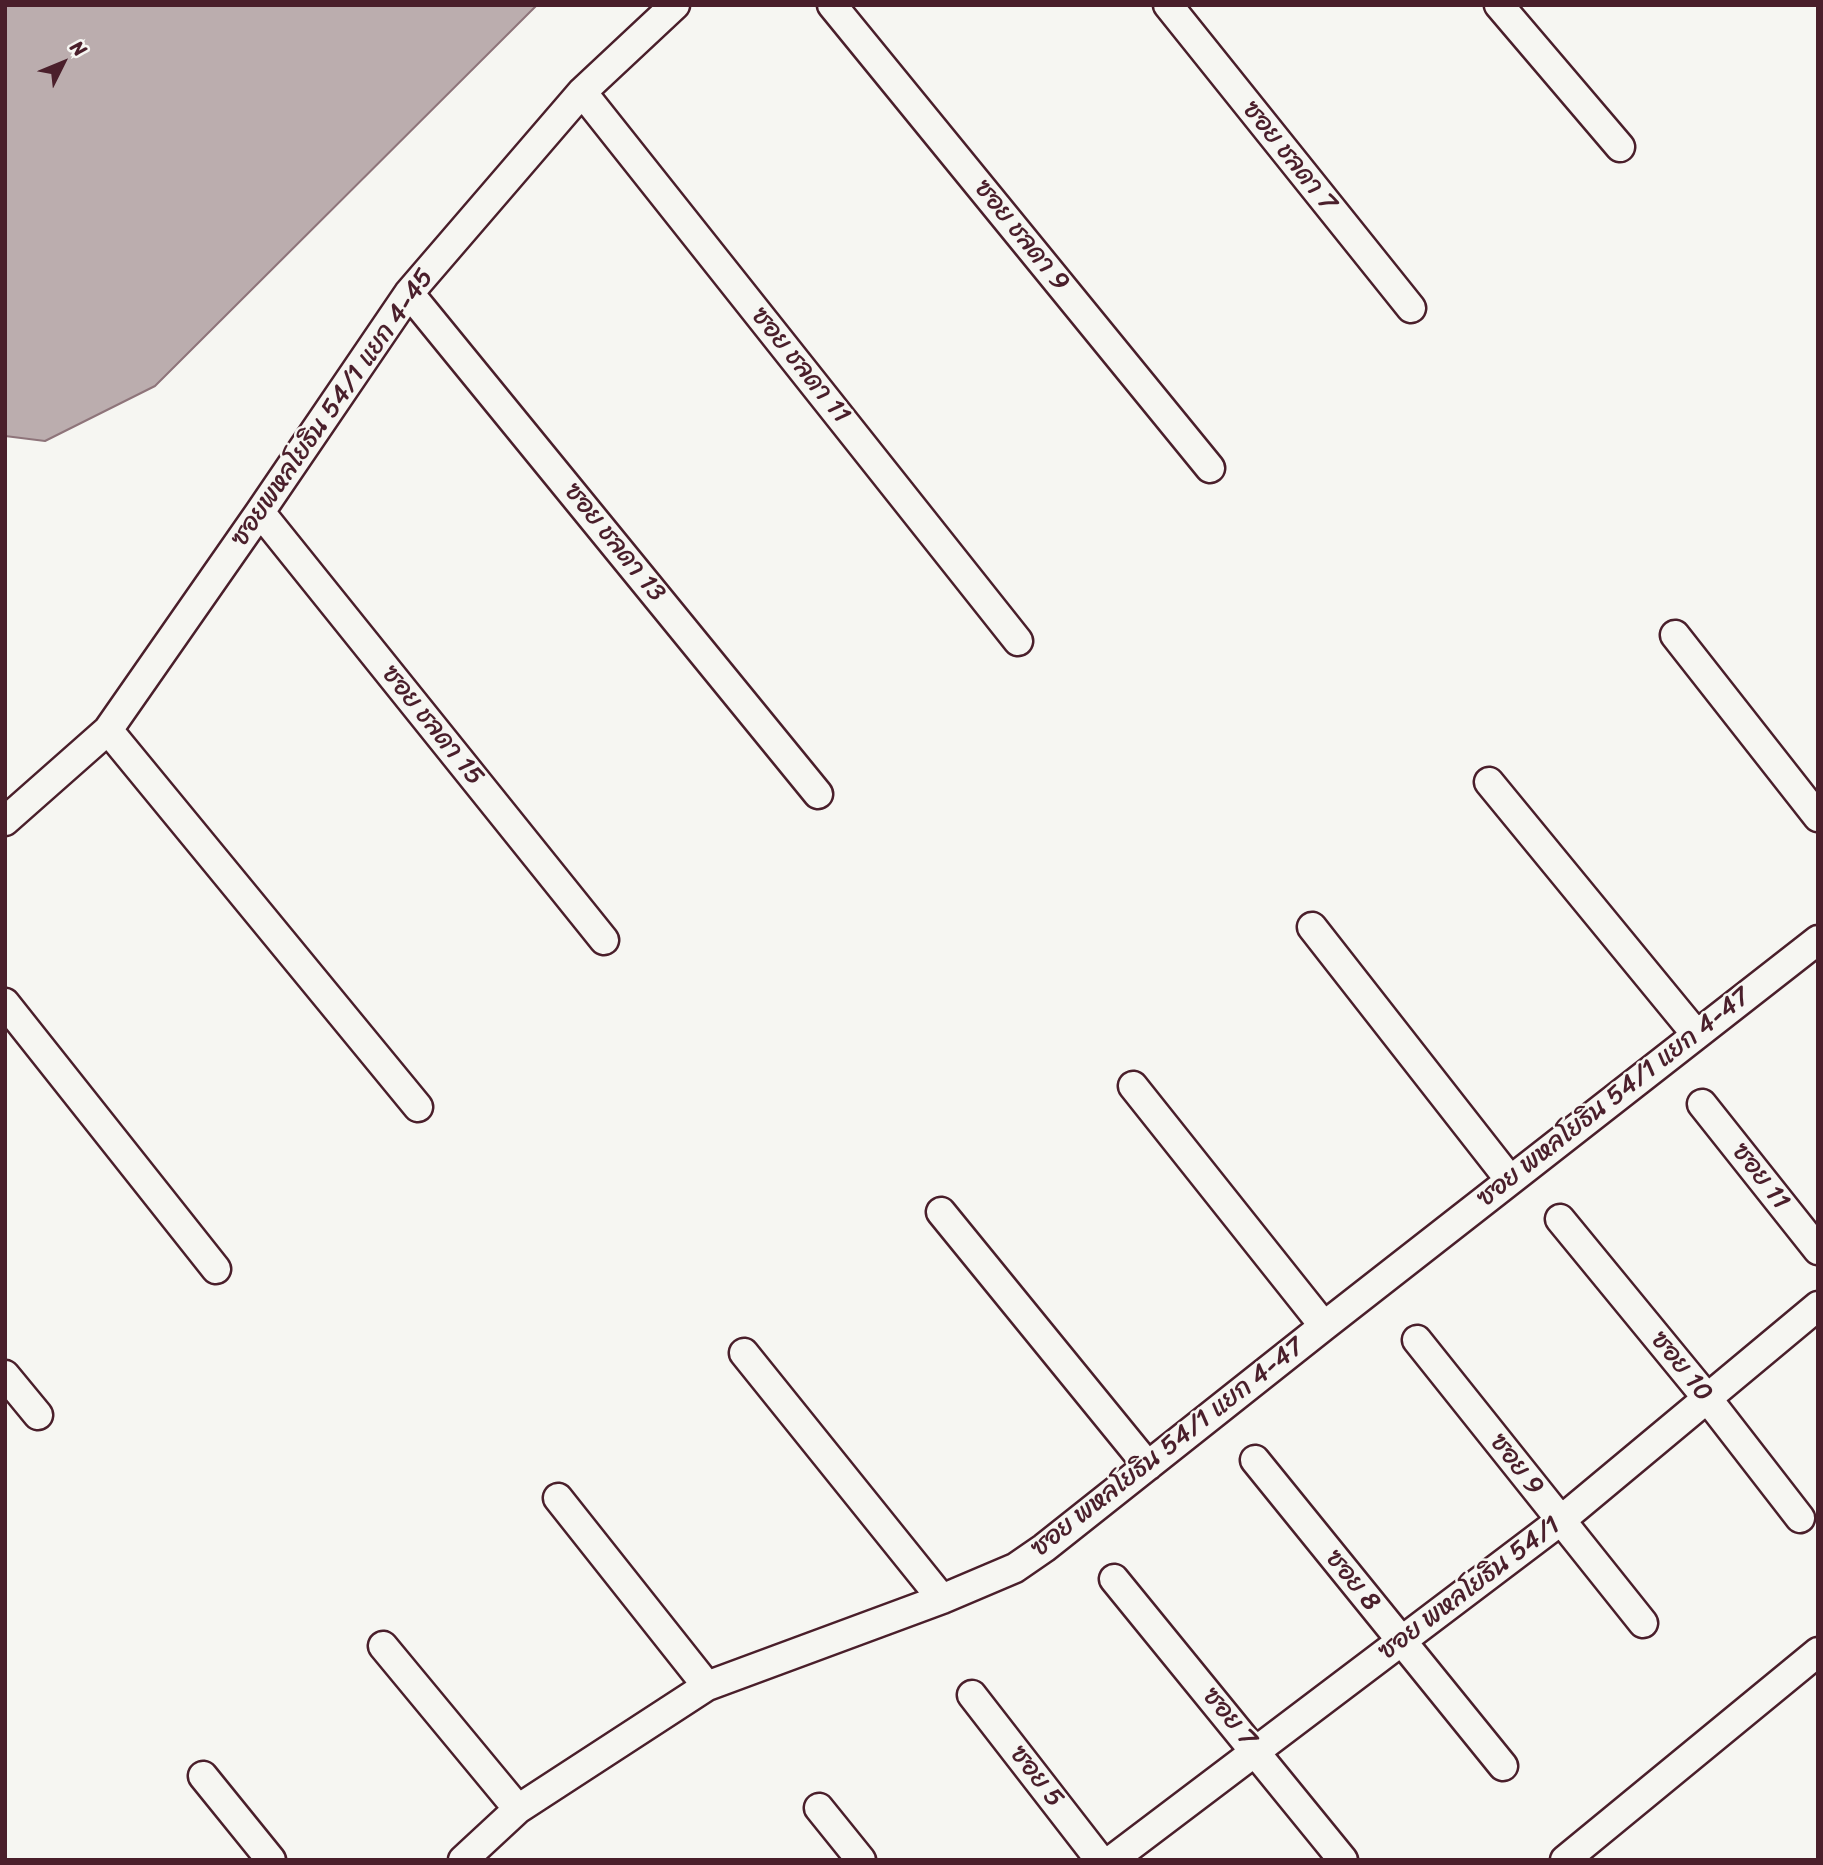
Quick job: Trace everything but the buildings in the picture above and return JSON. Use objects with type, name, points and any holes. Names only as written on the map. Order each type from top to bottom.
[{"type":"street","name":"ซอยพหลโยธิน 54/1 แยก 4-45","points":[[5,821],[108,730],[409,293],[582,92],[675,5]]},
{"type":"street","name":"ซอย ชลดา 9","points":[[832,5],[1210,468]]},
{"type":"street","name":"ซอย ชลดา 7","points":[[1168,5],[1411,308]]},
{"type":"street","points":[[1499,5],[1620,147]]},
{"type":"street","name":"ซอย ชลดา 11","points":[[582,92],[1018,640]]},
{"type":"street","name":"ซอย ชลดา 13","points":[[409,293],[818,794]]},
{"type":"street","name":"ซอย ชลดา 15","points":[[260,512],[604,940]]},
{"type":"street","points":[[1675,635],[1818,817]]},
{"type":"street","points":[[108,730],[418,1107]]},
{"type":"street","points":[[1489,782],[1696,1034]]},
{"type":"street","points":[[1312,927],[1510,1180]]},
{"type":"street","name":"ซอย พหลโยธิน 54/1 แยก 4-47","points":[[463,1860],[518,1809],[708,1686],[942,1599],[1014,1568],[1044,1548],[1818,940]]},
{"type":"street","points":[[5,1003],[216,1269]]},
{"type":"street","points":[[1133,1086],[1324,1326]]},
{"type":"street","name":"ซอย 11","points":[[1702,1104],[1818,1250]]},
{"type":"street","points":[[941,1212],[1148,1466]]},
{"type":"street","name":"ซอย 10","points":[[1560,1219],[1707,1398],[1800,1518]]},
{"type":"street","name":"ซอย พหลโยธิน 54/1","points":[[1112,1860],[1560,1521],[1818,1306]]},
{"type":"street","name":"ซอย 9","points":[[1416,1340],[1643,1623]]},
{"type":"street","points":[[744,1353],[942,1599]]},
{"type":"street","points":[[5,1375],[38,1415]]},
{"type":"street","name":"ซอย 8","points":[[1255,1460],[1503,1766]]},
{"type":"street","points":[[558,1498],[708,1686]]},
{"type":"street","name":"ซอย 7","points":[[1114,1579],[1343,1860]]},
{"type":"street","points":[[383,1646],[518,1809]]},
{"type":"street","points":[[1565,1860],[1818,1652]]},
{"type":"street","name":"ซอย 5","points":[[972,1695],[1100,1860]]},
{"type":"street","points":[[203,1776],[271,1860]]},
{"type":"street","points":[[819,1808],[861,1860]]},
{"type":"shaded area","points":[[5,5],[537,5],[155,386],[45,441],[5,436]]}]
